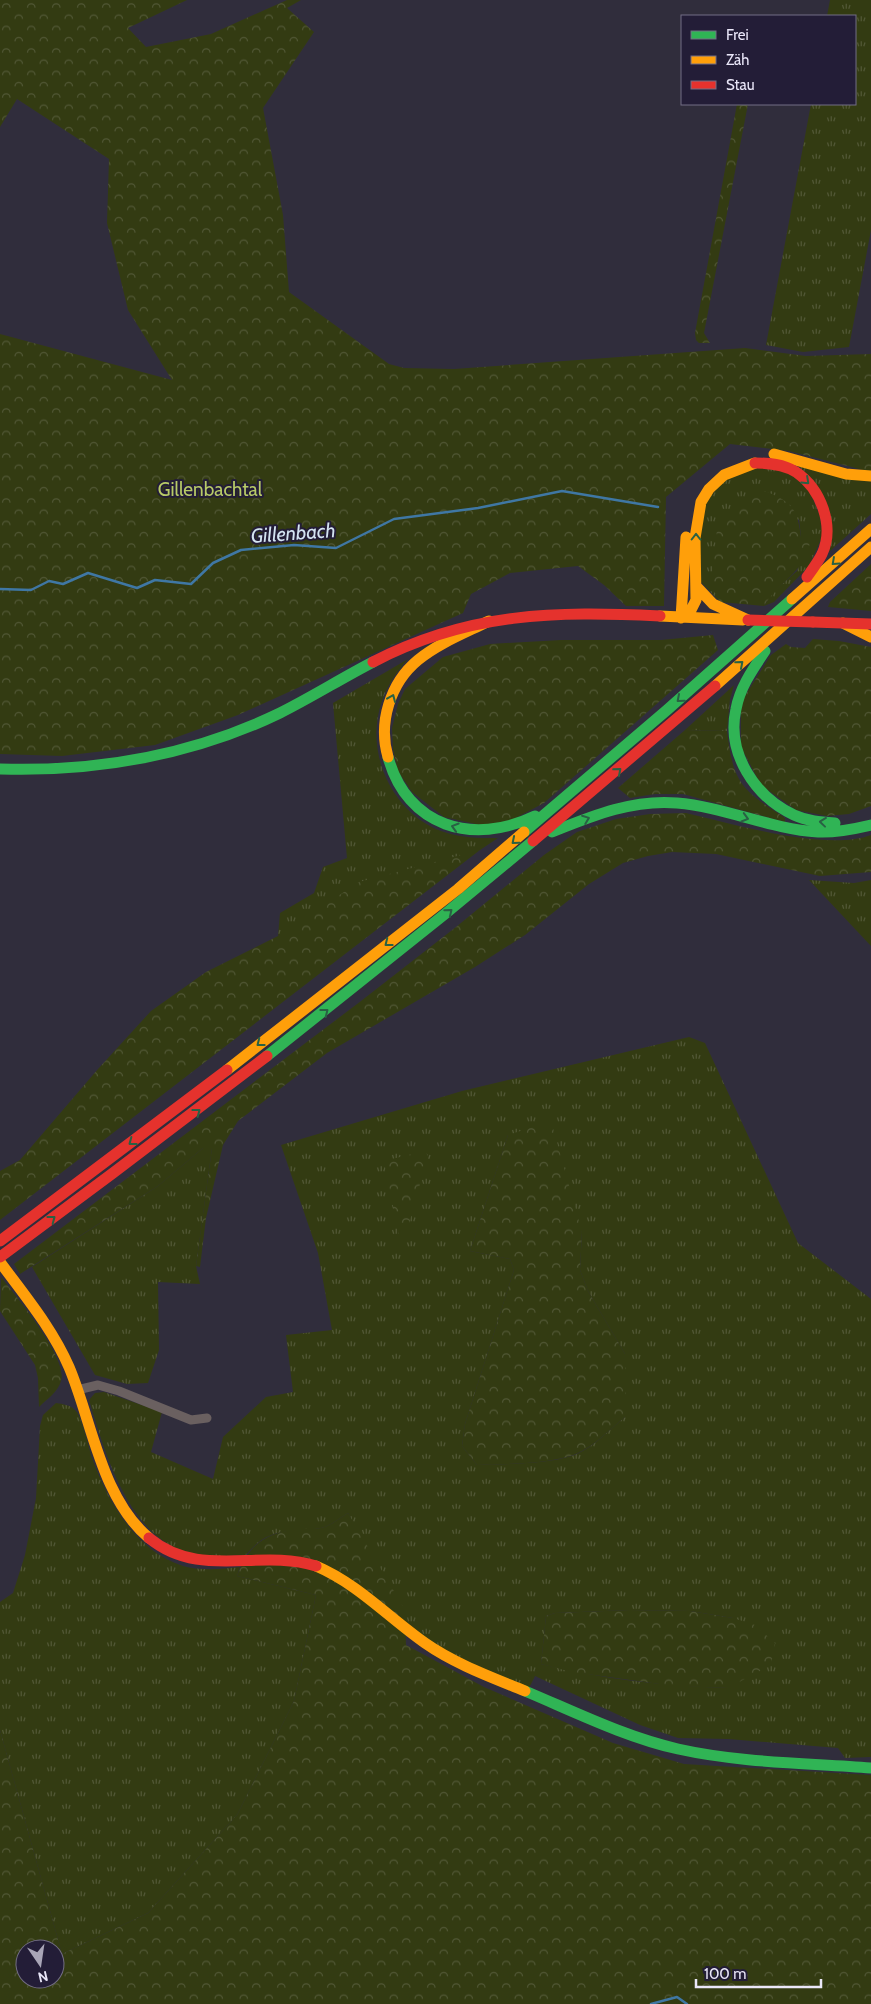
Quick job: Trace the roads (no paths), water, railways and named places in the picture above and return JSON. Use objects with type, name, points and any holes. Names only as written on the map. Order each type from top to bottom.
[{"type":"main road","points":[[741,456],[757,453],[773,454],[796,459],[837,473],[871,476]]},
{"type":"main road","points":[[681,618],[686,523],[689,507],[695,492],[703,480],[726,462]]},
{"type":"main road","points":[[681,618],[695,604],[696,520],[701,503],[712,486],[732,469],[756,462],[776,463],[800,476],[814,488],[824,505],[828,528],[826,546],[814,570],[756,632]]},
{"type":"main road","points":[[0,1241],[202,1089],[458,889],[756,632],[871,529]]},
{"type":"main road","points":[[0,1258],[219,1094],[384,965],[541,837],[779,631],[871,547]]},
{"type":"main road","points":[[696,586],[713,605],[748,620]]},
{"type":"main road","points":[[1,769],[46,770],[89,767],[140,759],[168,752],[232,732],[278,713],[412,643],[448,630],[489,622],[547,615],[604,614],[871,624]]},
{"type":"main road","points":[[489,622],[425,655],[411,667],[399,683],[390,701],[384,723],[389,764],[398,783],[411,802],[442,822],[470,831],[497,831],[512,827],[528,820],[565,798]]},
{"type":"main road","points":[[843,623],[871,638]]},
{"type":"main road","points":[[779,631],[745,680],[738,701],[734,721],[736,739],[745,770],[754,785],[768,800],[787,812],[805,820],[827,823],[852,822],[871,815]]},
{"type":"main road","points":[[541,837],[604,812],[628,806],[653,803],[677,803],[706,808],[782,828],[806,832],[834,833],[871,825]]},
{"type":"main road","points":[[3,1266],[61,1350],[77,1390],[98,1454],[110,1483],[123,1506],[142,1533],[165,1551],[186,1559],[210,1561],[287,1559],[312,1564],[343,1579],[413,1636],[441,1653],[482,1673],[648,1743],[696,1753],[759,1760],[871,1768]]},
{"type":"street","points":[[77,1390],[98,1385],[119,1391],[191,1420],[207,1418]]},
{"type":"waterway","name":"Gillenbach","points":[[0,589],[31,590],[49,581],[63,584],[88,573],[137,588],[155,580],[191,584],[213,563],[241,550],[294,545],[336,548],[394,519],[478,508],[562,491],[658,507]]},
{"type":"waterway","points":[[651,2004],[677,1997],[687,2004]]},
{"type":"park label","name":"Gillenbachtal","points":[[210,489]]}]
